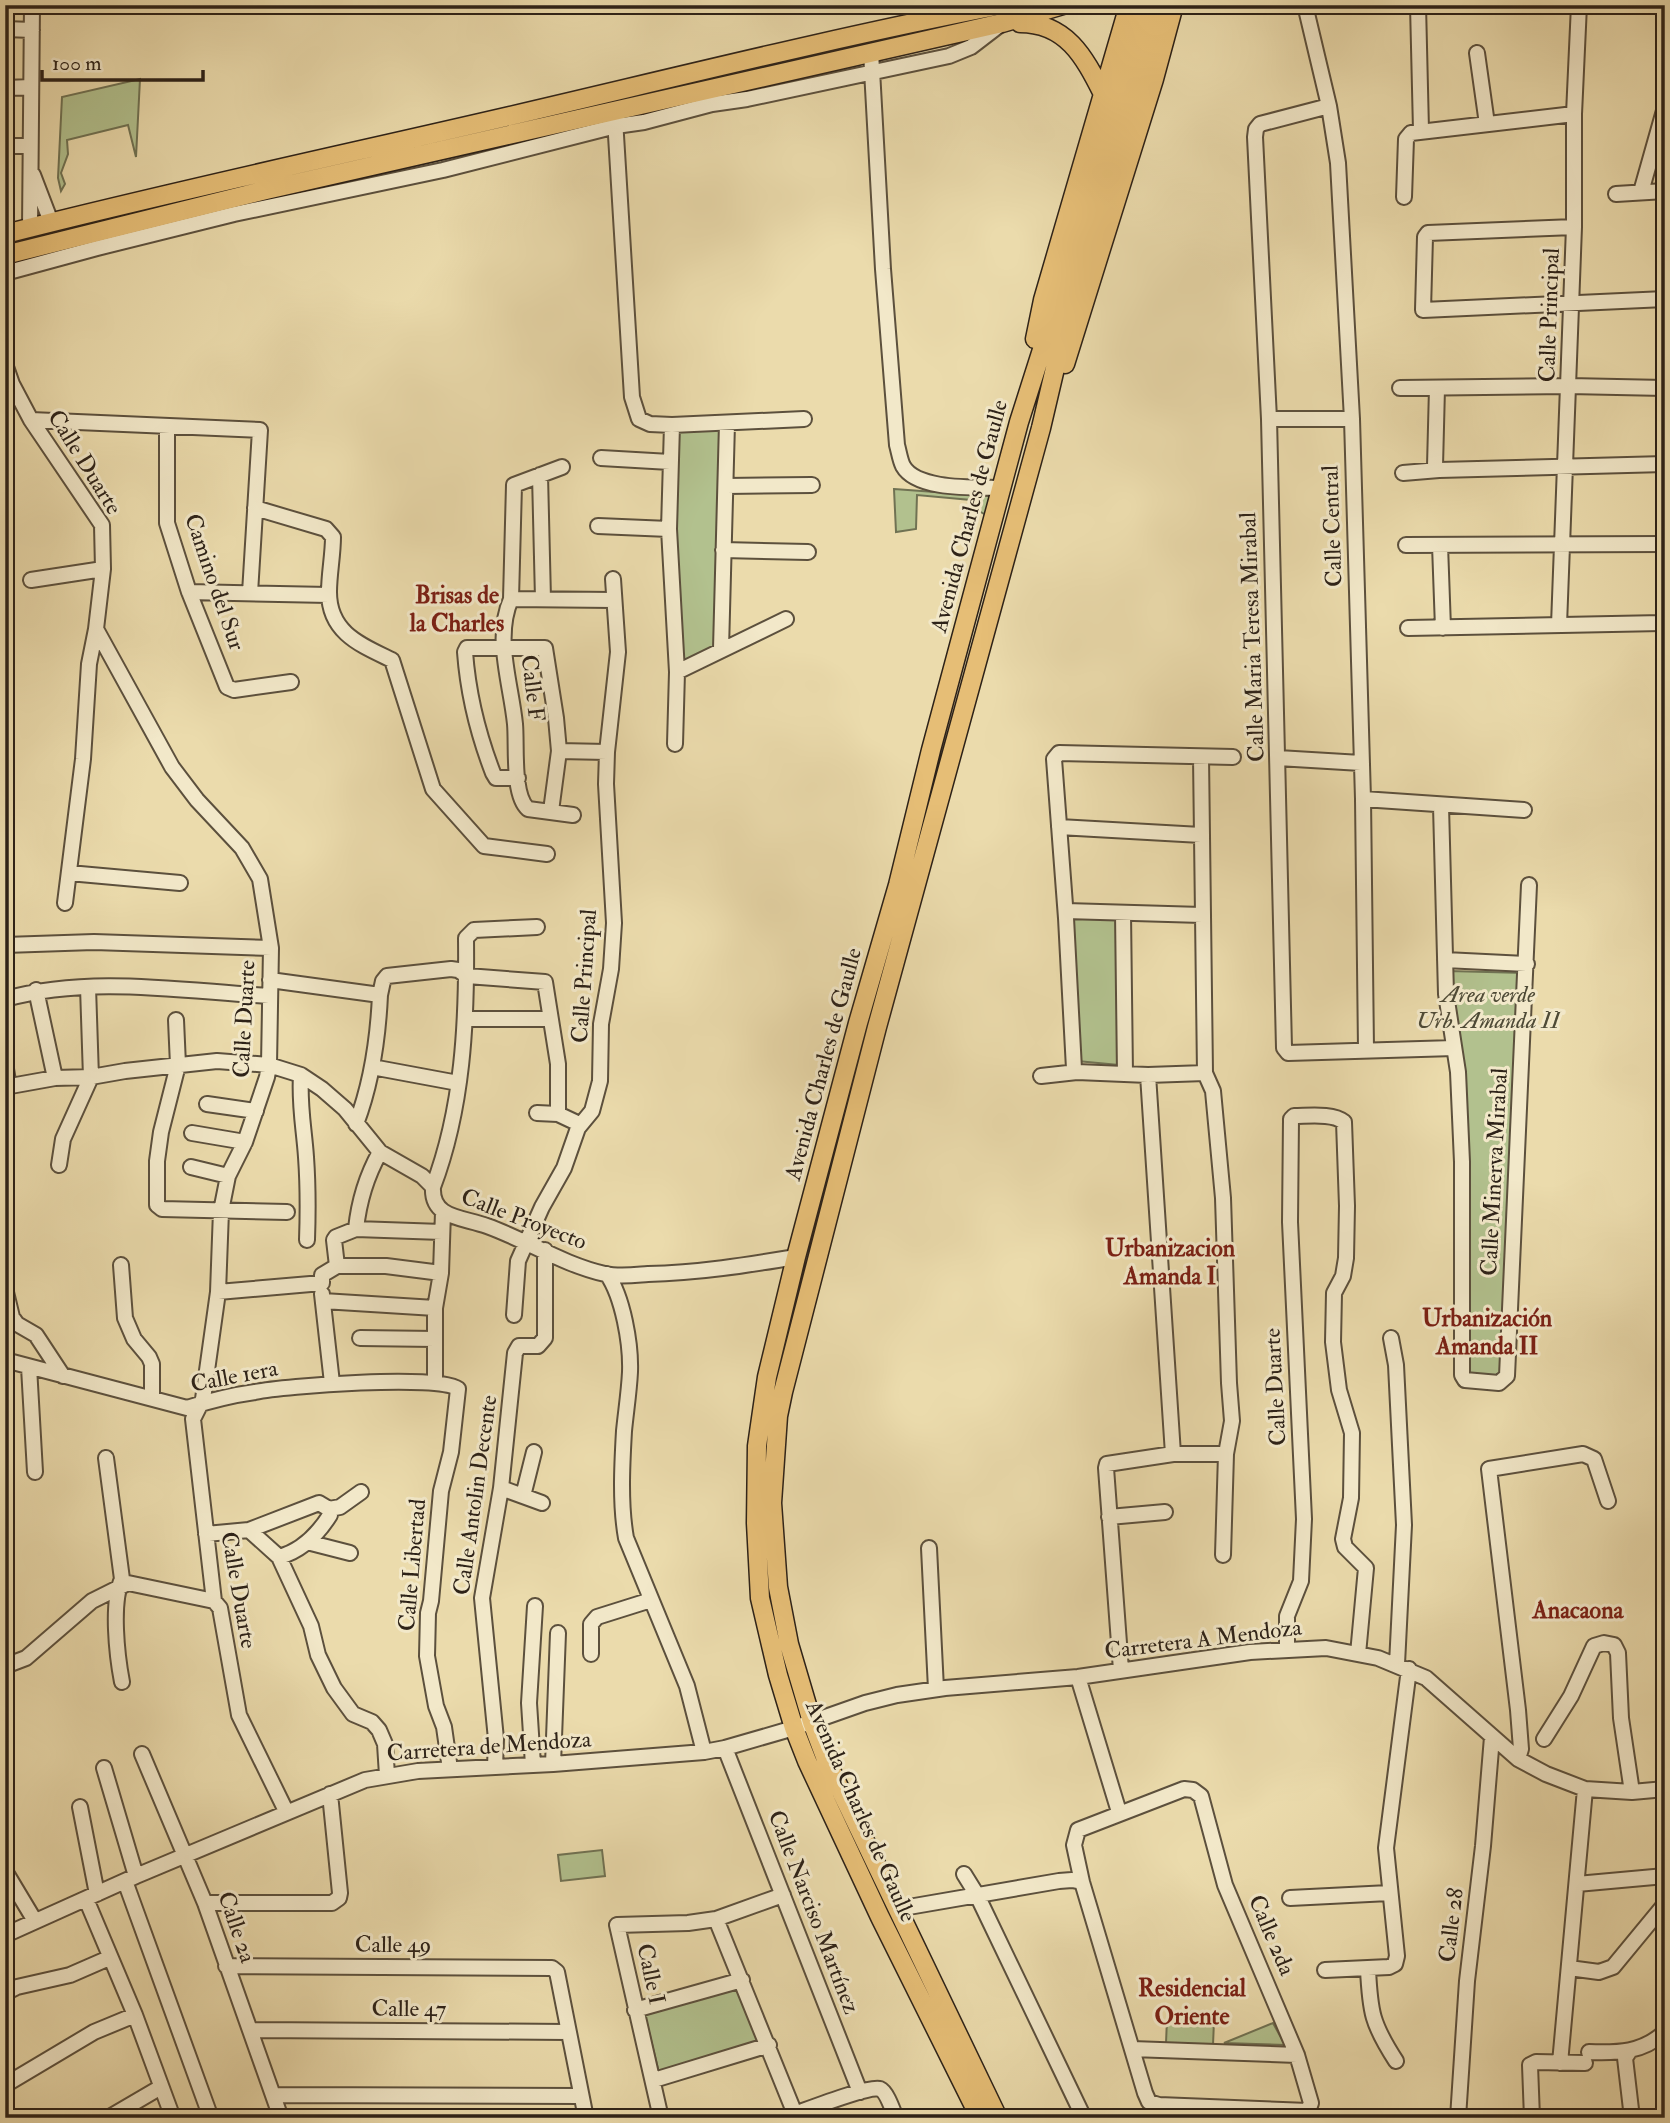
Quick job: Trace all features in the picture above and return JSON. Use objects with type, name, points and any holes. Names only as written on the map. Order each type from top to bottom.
[{"type":"main road","points":[[5,234],[239,176],[906,23],[1063,5]]},
{"type":"main road","points":[[1019,422],[1043,300],[1129,5]]},
{"type":"main road","name":"Avenida Charles de Gaulle","points":[[998,2118],[979,2096],[880,1917],[794,1728],[760,1598],[756,1523],[757,1446],[774,1347],[798,1292],[852,1123],[966,694],[1041,428],[1060,315],[1143,5]]},
{"type":"main road","name":"Avenida Charles de Gaulle","points":[[980,2118],[979,2096],[897,1909],[827,1762],[812,1722],[784,1626],[774,1551],[772,1503],[778,1416],[798,1292],[796,1257],[898,886],[931,750],[1019,422],[1060,315],[1157,5]]},
{"type":"main road","points":[[1041,428],[1074,341],[1174,5]]},
{"type":"main road","points":[[1154,79],[1185,5]]},
{"type":"main road","points":[[6,258],[244,195],[615,118],[871,52],[1001,14],[1053,29],[1074,46],[1103,94]]},
{"type":"main road","points":[[833,1119],[852,1123]]},
{"type":"street","points":[[30,228],[32,5]]},
{"type":"street","name":"Calle Central","points":[[1305,5],[1329,106],[1338,163],[1352,419],[1363,799],[1366,1049]]},
{"type":"street","points":[[1418,5],[1422,131]]},
{"type":"street","name":"Calle Principal","points":[[1559,625],[1572,302],[1574,114],[1579,5]]},
{"type":"street","points":[[5,273],[234,214],[443,170],[615,118],[644,122],[712,104],[747,99],[962,52],[1001,14]]},
{"type":"street","points":[[5,29],[32,30]]},
{"type":"street","points":[[871,52],[884,282],[897,445],[904,466],[912,476],[922,481],[1002,488]]},
{"type":"street","points":[[1477,53],[1487,124]]},
{"type":"street","points":[[5,88],[31,87]]},
{"type":"street","name":"Calle Maria Teresa Mirabal","points":[[1329,106],[1261,124],[1256,129],[1269,419],[1284,1048],[1288,1053],[1454,1048]]},
{"type":"street","points":[[1641,192],[1665,107]]},
{"type":"street","points":[[1404,197],[1406,139],[1411,133],[1574,114]]},
{"type":"street","points":[[615,118],[632,397],[639,419],[650,425],[804,419]]},
{"type":"street","points":[[5,146],[30,146]]},
{"type":"street","points":[[30,166],[51,222]]},
{"type":"street","points":[[1616,194],[1665,191]]},
{"type":"street","points":[[1574,227],[1428,233],[1424,237],[1423,308],[1425,311],[1665,299]]},
{"type":"street","name":"Calle Duarte","points":[[5,364],[31,420],[102,525],[103,569],[96,629],[172,767],[197,800],[242,848],[260,879],[271,948],[269,1065],[245,1142],[228,1176],[221,1211],[218,1292],[203,1399],[193,1419],[214,1601],[220,1608],[239,1715],[286,1811]]},
{"type":"street","points":[[1399,388],[1665,388]]},
{"type":"street","points":[[1437,388],[1437,468]]},
{"type":"street","points":[[1269,419],[1352,419]]},
{"type":"street","points":[[31,420],[260,430],[250,593]]},
{"type":"street","points":[[721,649],[727,423]]},
{"type":"street","points":[[671,425],[669,529],[677,672],[675,744]]},
{"type":"street","name":"Camino del Sur","points":[[167,426],[167,523],[189,592],[230,689],[291,682]]},
{"type":"street","points":[[601,458],[670,462]]},
{"type":"street","points":[[1402,473],[1437,468],[1665,464]]},
{"type":"street","points":[[542,599],[540,475],[562,467]]},
{"type":"street","name":"Calle F","points":[[540,475],[515,484],[510,599],[506,609],[504,647],[523,804],[528,809],[573,815]]},
{"type":"street","points":[[726,485],[812,485]]},
{"type":"street","points":[[255,508],[326,529],[333,537],[329,595],[337,626],[363,646],[392,660],[433,789],[484,846],[547,854]]},
{"type":"street","points":[[598,526],[669,529]]},
{"type":"street","points":[[1406,545],[1665,544]]},
{"type":"street","points":[[1440,545],[1443,628]]},
{"type":"street","points":[[723,550],[808,552]]},
{"type":"street","points":[[31,580],[103,569]]},
{"type":"street","name":"Calle Principal","points":[[514,1315],[516,1268],[542,1207],[564,1168],[578,1128],[592,1111],[600,1081],[601,1024],[611,969],[614,923],[606,785],[618,652],[613,579]]},
{"type":"street","points":[[189,592],[329,595]]},
{"type":"street","points":[[510,599],[614,600]]},
{"type":"street","points":[[677,672],[786,619]]},
{"type":"street","points":[[1408,628],[1665,621]]},
{"type":"street","points":[[65,903],[83,759],[89,664],[96,629]]},
{"type":"street","points":[[518,778],[496,778],[489,762],[481,740],[467,676],[467,648],[544,648],[559,751],[551,811]]},
{"type":"street","points":[[559,751],[607,752]]},
{"type":"street","points":[[1075,1070],[1054,758],[1059,753],[1233,757]]},
{"type":"street","points":[[1201,757],[1205,1073],[1213,1091],[1223,1198],[1232,1421],[1226,1454],[1223,1555]]},
{"type":"street","points":[[1278,758],[1361,763]]},
{"type":"street","points":[[1363,799],[1524,810]]},
{"type":"street","points":[[1441,806],[1446,994],[1454,1048]]},
{"type":"street","points":[[1059,827],[1201,835]]},
{"type":"street","points":[[69,873],[180,883]]},
{"type":"street","name":"Calle Minerva Mirabal","points":[[1454,1048],[1458,1072],[1462,1161],[1462,1375],[1465,1380],[1499,1383],[1507,1376],[1529,885]]},
{"type":"street","points":[[1066,911],[1202,915]]},
{"type":"street","points":[[1123,913],[1125,1074]]},
{"type":"street","points":[[433,1187],[446,1154],[458,1083],[466,1019],[466,938],[469,932],[537,927]]},
{"type":"street","points":[[5,945],[94,942],[271,948]]},
{"type":"street","points":[[1445,960],[1527,964]]},
{"type":"street","points":[[356,1124],[365,1101],[378,1037],[383,981],[387,976],[451,969],[467,976],[542,981],[547,984],[558,1065],[558,1114]]},
{"type":"street","points":[[270,980],[380,995]]},
{"type":"street","points":[[5,999],[36,990],[125,985],[269,996]]},
{"type":"street","points":[[59,1165],[62,1139],[91,1077],[88,987]]},
{"type":"street","points":[[36,990],[55,1078]]},
{"type":"street","points":[[466,1019],[550,1018]]},
{"type":"street","points":[[176,1020],[178,1065],[161,1132],[157,1161],[157,1205],[162,1209],[287,1212]]},
{"type":"street","name":"Calle Proyecto","points":[[7,1087],[55,1078],[91,1077],[217,1061],[269,1065],[301,1075],[337,1102],[380,1152],[422,1175],[433,1187],[434,1202],[443,1212],[607,1274],[671,1274],[796,1257]]},
{"type":"street","points":[[5,1063],[7,1087]]},
{"type":"street","points":[[372,1067],[458,1083]]},
{"type":"street","points":[[1041,1076],[1075,1070],[1148,1075],[1205,1073]]},
{"type":"street","points":[[301,1075],[299,1104],[309,1194],[307,1240]]},
{"type":"street","points":[[1148,1075],[1173,1454]]},
{"type":"street","points":[[207,1104],[256,1111]]},
{"type":"street","points":[[537,1113],[558,1114],[575,1122],[578,1128]]},
{"type":"street","name":"Calle Duarte","points":[[1287,1649],[1287,1616],[1301,1581],[1304,1519],[1290,1222],[1292,1119],[1294,1116],[1325,1117],[1339,1118],[1344,1122],[1348,1206],[1343,1276],[1334,1293],[1332,1342],[1339,1390],[1352,1433],[1350,1498],[1343,1539],[1345,1547],[1366,1568],[1357,1654]]},
{"type":"street","points":[[192,1133],[245,1142]]},
{"type":"street","points":[[356,1229],[358,1207],[366,1177],[380,1152]]},
{"type":"street","points":[[191,1167],[228,1176]]},
{"type":"street","points":[[435,1383],[435,1308],[441,1273],[443,1212]]},
{"type":"street","points":[[337,1266],[334,1240],[356,1229],[442,1233]]},
{"type":"street","name":"Calle Antolin Decente","points":[[495,1767],[496,1739],[482,1598],[501,1488],[515,1353],[519,1346],[538,1346],[545,1338],[545,1251]]},
{"type":"street","points":[[121,1265],[125,1318],[134,1339],[152,1364],[152,1398]]},
{"type":"street","points":[[332,1383],[322,1275],[337,1266],[386,1266],[441,1273]]},
{"type":"street","points":[[607,1274],[616,1289],[630,1370],[624,1432],[622,1517],[626,1538],[687,1686],[704,1752]]},
{"type":"street","points":[[218,1292],[321,1283]]},
{"type":"street","points":[[5,1288],[12,1317],[17,1324],[36,1335],[63,1376]]},
{"type":"street","points":[[323,1301],[435,1308]]},
{"type":"street","points":[[360,1338],[435,1339]]},
{"type":"street","points":[[1325,1970],[1389,1967],[1395,1964],[1397,1956],[1386,1848],[1403,1667],[1404,1525],[1396,1366],[1391,1338]]},
{"type":"street","name":"Calle 1era","points":[[5,1360],[181,1408],[256,1391],[332,1383],[435,1383]]},
{"type":"street","points":[[29,1367],[35,1472]]},
{"type":"street","name":"Calle Libertad","points":[[435,1383],[453,1385],[459,1393],[451,1452],[441,1491],[428,1613],[427,1656],[436,1706],[444,1727],[450,1769]]},
{"type":"street","points":[[523,1496],[534,1452]]},
{"type":"street","points":[[1121,1670],[1107,1464],[1173,1454],[1226,1454]]},
{"type":"street","points":[[1518,1759],[1521,1749],[1518,1710],[1489,1469],[1590,1455],[1594,1459],[1608,1501]]},
{"type":"street","points":[[106,1458],[122,1579],[117,1590],[117,1657],[122,1682]]},
{"type":"street","points":[[501,1488],[542,1503]]},
{"type":"street","points":[[206,1534],[249,1530],[319,1503],[329,1509],[340,1507],[361,1492]]},
{"type":"street","points":[[279,1557],[295,1551],[307,1542],[327,1520],[329,1509]]},
{"type":"street","points":[[1109,1517],[1165,1512]]},
{"type":"street","points":[[249,1530],[279,1557],[311,1626],[318,1655],[334,1688],[353,1714],[372,1722],[379,1730],[385,1744],[387,1774]]},
{"type":"street","points":[[307,1542],[350,1553]]},
{"type":"street","points":[[929,1548],[936,1689]]},
{"type":"street","points":[[5,1666],[26,1658],[92,1601],[128,1583],[214,1601]]},
{"type":"street","points":[[591,1654],[591,1625],[597,1617],[651,1600]]},
{"type":"street","points":[[533,1765],[529,1703],[535,1606]]},
{"type":"street","points":[[553,1765],[558,1633]]},
{"type":"street","points":[[1544,1739],[1571,1696],[1594,1646],[1604,1643],[1614,1645],[1618,1653],[1621,1718],[1632,1792]]},
{"type":"street","name":"Carretera A Mendoza","points":[[794,1728],[864,1703],[936,1689],[1078,1677],[1188,1660],[1287,1649],[1326,1648],[1403,1667],[1426,1678],[1518,1759],[1546,1774],[1585,1789],[1632,1792],[1665,1789]]},
{"type":"street","points":[[1078,1677],[1119,1812],[1078,1830],[1074,1845],[1082,1882],[1132,2049],[1297,2055]]},
{"type":"street","name":"Carretera de Mendoza","points":[[5,1935],[286,1811],[387,1774],[553,1765],[704,1752],[794,1728]]},
{"type":"street","name":"Calle 28","points":[[1458,2118],[1467,1981],[1483,1846],[1492,1737]]},
{"type":"street","name":"Calle Narciso Martínez","points":[[725,1748],[860,2092]]},
{"type":"street","name":"Calle 2a","points":[[142,1754],[205,1902],[281,2118]]},
{"type":"street","points":[[104,1768],[131,1878],[211,2118]]},
{"type":"street","name":"Calle 2da","points":[[1119,1812],[1184,1789],[1193,1790],[1201,1796],[1225,1885],[1297,2055],[1311,2108],[1298,2111],[1159,2105],[1149,2102],[1132,2049]]},
{"type":"street","points":[[1560,2063],[1585,1789]]},
{"type":"street","points":[[205,1902],[336,1901],[340,1893],[330,1794]]},
{"type":"street","points":[[80,1807],[92,1896],[109,1958],[135,2015],[173,2118]]},
{"type":"street","points":[[5,1871],[35,1921]]},
{"type":"street","points":[[964,1874],[977,1895],[1084,2118]]},
{"type":"street","points":[[1577,1884],[1665,1875]]},
{"type":"street","points":[[897,1909],[1059,1881],[1082,1882]]},
{"type":"street","points":[[1290,1898],[1389,1893]]},
{"type":"street","name":"Calle I","points":[[661,2118],[617,1925],[688,1923],[716,1919],[783,1895]]},
{"type":"street","points":[[1569,1968],[1599,1972],[1613,1967],[1665,1905]]},
{"type":"street","points":[[716,1919],[769,2045],[789,2116],[860,2092],[881,2089],[897,2118]]},
{"type":"street","points":[[5,1993],[17,1987],[71,1975],[109,1958]]},
{"type":"street","name":"Calle 49","points":[[226,1966],[552,1968],[556,1972],[568,2032]]},
{"type":"street","points":[[1368,1969],[1370,2009],[1379,2034],[1396,2061]]},
{"type":"street","points":[[635,2010],[742,1980]]},
{"type":"street","points":[[5,2085],[94,2032],[135,2015]]},
{"type":"street","name":"Calle 47","points":[[250,2030],[568,2032]]},
{"type":"street","points":[[568,2032],[586,2118]]},
{"type":"street","points":[[1532,2118],[1530,2065],[1536,2062],[1560,2063],[1629,2052],[1665,2032]]},
{"type":"street","points":[[654,2080],[769,2045]]},
{"type":"street","points":[[1629,2052],[1625,2058],[1632,2118]]},
{"type":"street","points":[[108,2118],[161,2087]]},
{"type":"street","points":[[274,2095],[581,2096]]},
{"type":"green space","points":[[140,79],[136,157],[128,125],[67,140],[68,154],[61,173],[65,184],[61,191],[58,178],[62,97]]},
{"type":"green space","points":[[717,428],[721,433],[717,648],[684,663],[680,660],[675,555],[678,431]]},
{"type":"green space","points":[[894,489],[990,496],[986,515],[979,511],[971,500],[917,495],[916,529],[896,532]]},
{"type":"green space","points":[[1069,916],[1120,917],[1119,1065],[1077,1061]]},
{"type":"green space","name":"Area verde Urb. Amanda II","points":[[1449,971],[1525,973],[1502,1379],[1465,1376]]},
{"type":"green space","points":[[602,1850],[605,1876],[561,1881],[558,1855]]},
{"type":"green space","points":[[739,1987],[760,2043],[659,2073],[645,2015]]},
{"type":"green space","points":[[1167,2019],[1214,2021],[1213,2045],[1166,2043]]},
{"type":"green space","points":[[1273,2023],[1285,2045],[1224,2043]]},
{"type":"district","name":"Brisas de la Charles","points":[[457,609]]},
{"type":"district","name":"Urbanizacion Amanda I","points":[[1170,1262]]},
{"type":"district","name":"Urbanización Amanda II","points":[[1487,1332]]},
{"type":"district","name":"Anacaona","points":[[1578,1610]]},
{"type":"district","name":"Residencial Oriente","points":[[1192,2002]]}]
